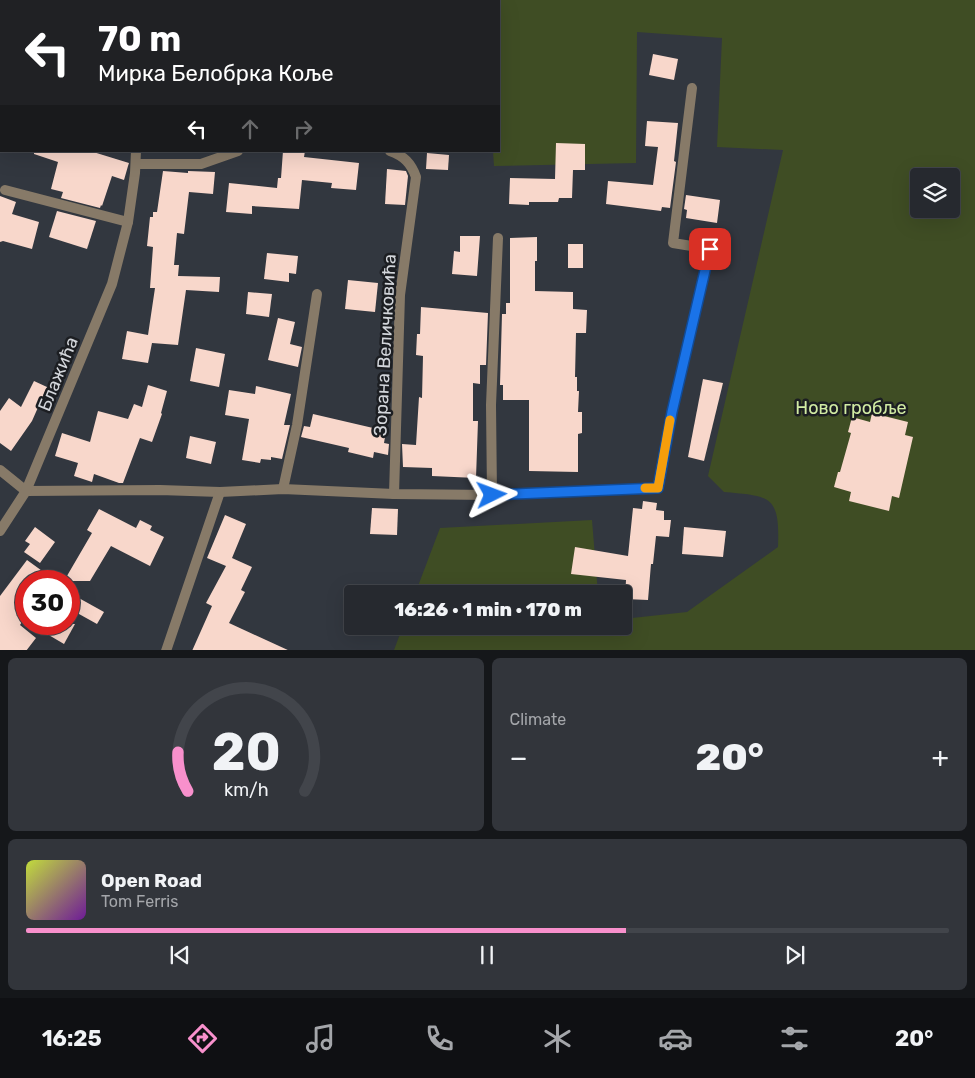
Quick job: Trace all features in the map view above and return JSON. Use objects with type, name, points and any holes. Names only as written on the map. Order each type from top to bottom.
[{"type":"street","points":[[0,470],[26,491],[160,490],[220,492],[283,489],[394,494],[492,495],[658,488],[672,412],[710,249],[673,243],[692,88]]},
{"type":"street","name":"Блажића","points":[[0,531],[26,491],[112,284],[128,222],[136,152]]},
{"type":"street","points":[[136,164],[201,164],[235,152]]},
{"type":"street","name":"Зорана Величковића","points":[[392,152],[400,155],[412,166],[416,177],[400,295],[394,494]]},
{"type":"street","points":[[5,190],[128,222]]},
{"type":"street","points":[[492,495],[491,405],[498,238]]},
{"type":"street","points":[[283,489],[296,425],[317,294]]},
{"type":"street","points":[[166,650],[220,492]]},
{"type":"green space","name":"Ново гробље","points":[[500,0],[975,0],[975,650],[394,650],[400,635],[632,635],[632,618],[687,612],[778,547],[777,517],[774,508],[769,502],[753,495],[724,492],[708,476],[783,150],[717,147],[722,38],[637,32],[636,163],[494,166],[493,152],[500,152]]},
{"type":"green space","points":[[592,520],[597,585],[418,585],[440,528]]},
{"type":"building","points":[[653,54],[678,59],[674,80],[649,75]]},
{"type":"building","points":[[647,121],[678,123],[674,161],[676,162],[670,208],[662,207],[661,211],[606,204],[608,181],[653,185],[658,147],[645,146]]},
{"type":"building","points":[[556,143],[585,144],[585,170],[573,170],[572,198],[559,198],[558,202],[529,202],[529,205],[509,204],[510,178],[555,179]]},
{"type":"building","points":[[34,152],[93,152],[129,163],[124,180],[112,176],[100,208],[61,198],[63,192],[51,189],[58,162],[34,154]]},
{"type":"building","points":[[283,152],[305,152],[304,157],[359,163],[356,190],[331,188],[332,183],[302,180],[299,209],[252,206],[252,214],[226,212],[229,183],[277,188],[278,178],[281,178]]},
{"type":"building","points":[[427,153],[449,155],[448,170],[426,169]]},
{"type":"building","points":[[387,169],[406,171],[408,176],[405,205],[385,204]]},
{"type":"building","points":[[163,171],[188,173],[188,171],[215,172],[213,194],[189,192],[184,234],[177,233],[174,265],[179,265],[178,276],[220,277],[219,292],[186,290],[178,345],[152,343],[148,363],[122,359],[127,331],[148,335],[155,288],[150,288],[153,247],[147,246],[150,217],[153,217],[153,212],[157,212]]},
{"type":"building","points":[[686,195],[720,200],[717,223],[686,218],[687,210],[684,209]]},
{"type":"building","points":[[0,196],[16,202],[12,214],[39,222],[32,249],[3,241],[0,242]]},
{"type":"building","points":[[57,211],[96,221],[87,249],[49,237]]},
{"type":"building","points":[[460,236],[480,236],[477,276],[452,274],[454,251],[460,252]]},
{"type":"building","points":[[537,237],[535,291],[573,292],[573,309],[587,310],[586,333],[576,333],[575,377],[577,377],[577,391],[579,391],[578,412],[582,412],[582,433],[578,434],[578,472],[529,471],[529,400],[503,400],[503,385],[500,385],[502,314],[506,314],[506,303],[510,303],[510,238]]},
{"type":"building","points":[[568,244],[583,244],[583,268],[568,268]]},
{"type":"building","points":[[267,253],[298,256],[296,274],[289,273],[289,282],[264,279]]},
{"type":"building","points":[[348,280],[378,283],[375,312],[345,309]]},
{"type":"building","points":[[248,292],[272,294],[269,317],[246,314]]},
{"type":"building","points":[[421,307],[488,313],[486,365],[480,365],[480,384],[473,383],[473,421],[478,421],[476,478],[432,476],[432,468],[403,467],[402,444],[416,445],[419,397],[422,398],[423,356],[416,355],[417,334],[420,334]]},
{"type":"building","points":[[278,318],[295,322],[290,344],[302,347],[298,367],[268,360]]},
{"type":"building","points":[[196,348],[225,354],[219,387],[190,381]]},
{"type":"building","points":[[703,379],[723,383],[704,461],[688,457]]},
{"type":"building","points":[[34,381],[47,387],[32,421],[11,451],[0,443],[0,411],[9,398],[21,407]]},
{"type":"building","points":[[148,385],[167,391],[162,414],[152,442],[140,438],[123,483],[94,474],[92,482],[74,476],[78,463],[55,456],[62,433],[90,442],[98,411],[128,419],[134,404],[142,407]]},
{"type":"building","points":[[256,386],[291,394],[284,425],[290,425],[282,459],[271,457],[271,460],[261,459],[260,463],[242,460],[249,419],[225,415],[229,390],[255,394]]},
{"type":"building","points":[[872,413],[908,422],[905,435],[913,437],[899,498],[892,496],[889,511],[849,501],[851,492],[834,487],[851,433],[848,432],[852,417],[870,422]]},
{"type":"building","points":[[313,414],[386,431],[384,443],[389,444],[388,455],[374,452],[373,458],[348,452],[349,448],[301,437],[304,426],[310,427]]},
{"type":"building","points":[[190,436],[216,442],[211,464],[186,458]]},
{"type":"building","points":[[643,501],[657,503],[656,510],[664,511],[664,520],[671,520],[669,537],[656,536],[648,600],[632,599],[632,585],[626,585],[626,580],[571,574],[575,547],[628,556],[633,508],[642,509]]},
{"type":"building","points":[[372,508],[398,509],[397,535],[370,534]]},
{"type":"building","points":[[99,509],[136,528],[140,520],[152,526],[150,530],[164,537],[150,566],[111,546],[90,581],[80,581],[80,570],[70,570],[92,533],[87,530]]},
{"type":"building","points":[[225,515],[246,524],[232,558],[252,567],[241,590],[245,592],[229,623],[288,650],[192,650],[212,606],[206,603],[226,566],[207,558]]},
{"type":"building","points":[[35,527],[55,542],[40,563],[24,552],[30,544],[25,541]]},
{"type":"building","points":[[684,527],[726,531],[723,557],[682,554]]},
{"type":"building","points":[[27,560],[41,570],[20,570]]},
{"type":"building","points":[[15,576],[15,635],[32,635],[36,638],[27,650],[0,650],[0,596]]},
{"type":"building","points":[[80,599],[104,612],[97,624],[80,615]]},
{"type":"building","points":[[49,635],[69,635],[64,644]]},
{"type":"slow traffic","points":[[645,488],[658,488],[670,420]]},
{"type":"route","points":[[492,495],[658,488],[672,412],[710,249]]}]
